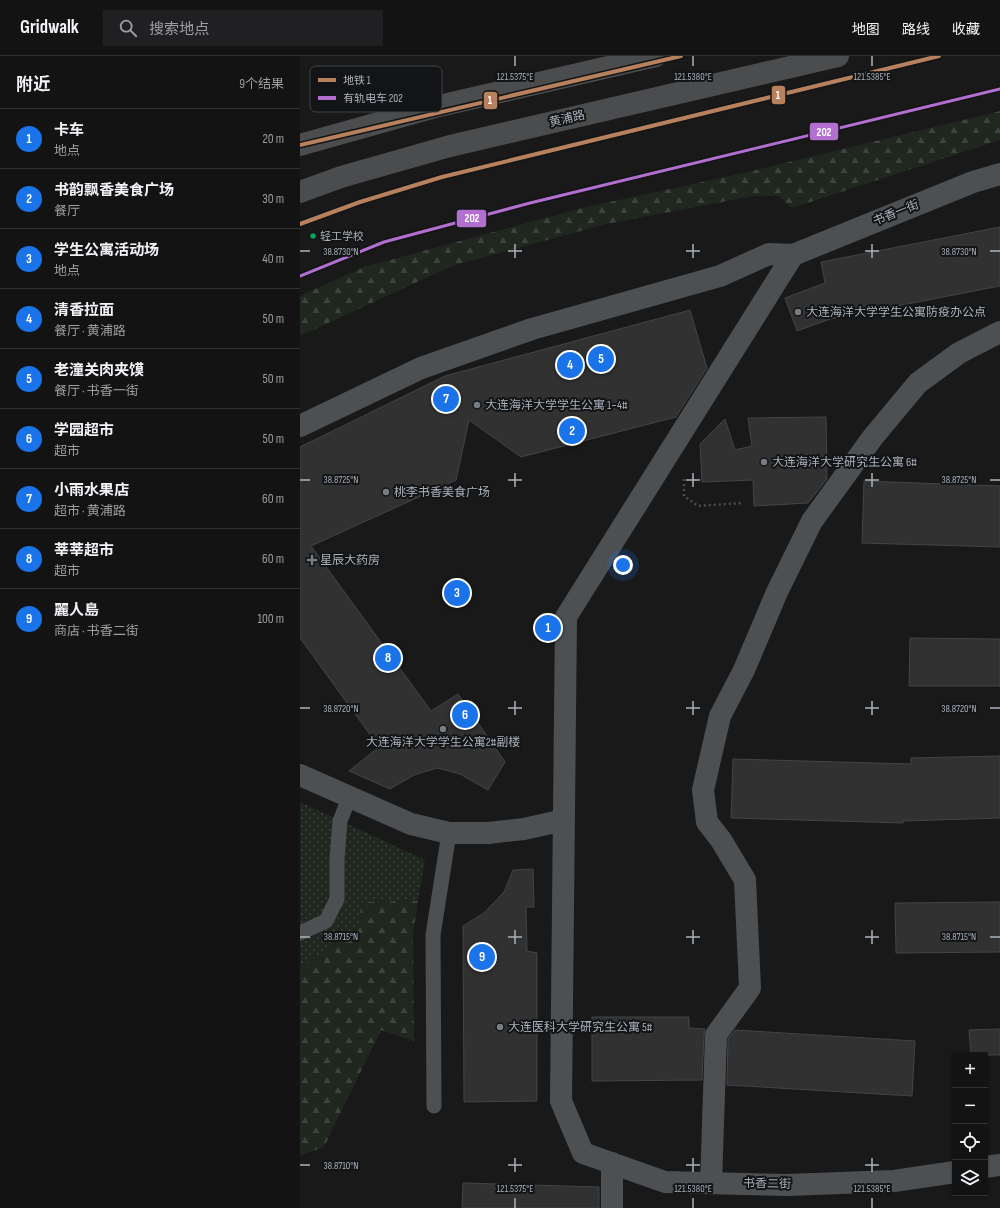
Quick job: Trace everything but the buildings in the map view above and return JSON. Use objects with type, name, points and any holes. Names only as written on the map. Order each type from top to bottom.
[{"type":"highway","points":[[442,106],[656,56]]},
{"type":"highway","name":"黄浦路","points":[[300,192],[354,173],[450,146],[838,56]]},
{"type":"highway","points":[[300,145],[418,112]]},
{"type":"street","name":"书香一街","points":[[793,255],[973,182],[1000,174]]},
{"type":"street","points":[[300,426],[421,368],[450,357],[532,329],[720,276],[769,254],[793,255],[566,617],[564,820],[524,829],[488,833],[450,832],[411,824],[349,798],[300,775]]},
{"type":"street","points":[[711,1183],[716,1035],[750,988],[745,880],[721,840],[707,822],[703,790],[720,716],[744,670],[777,592],[812,521],[873,437],[918,383],[959,352],[1000,332]]},
{"type":"street","name":"书香二街","points":[[564,820],[561,1101],[583,1152],[665,1182],[787,1185],[894,1181],[952,1172]]},
{"type":"street","points":[[612,1163],[612,1208]]},
{"type":"street","points":[[988,1167],[1000,1165]]},
{"type":"lane","points":[[300,933],[326,921],[337,899],[337,860],[340,821],[349,798]]},
{"type":"lane","points":[[434,1106],[433,935],[450,832]]},
{"type":"path","points":[[685,474],[683,481],[684,496],[698,506],[742,503]]},
{"type":"green space","points":[[1000,111],[1000,140],[792,208],[779,196],[754,196],[606,224],[452,266],[300,336],[300,296],[364,267],[582,208],[748,172]]},
{"type":"green space","points":[[300,802],[425,860],[418,901],[361,902],[359,928],[300,967]]},
{"type":"green space","points":[[418,901],[413,935],[414,1041],[381,1030],[324,1147],[300,1156],[300,967],[359,928],[361,902]]},
{"type":"metro line","name":"1","points":[[442,112],[681,56]]},
{"type":"metro line","name":"1","points":[[300,224],[360,202],[442,177],[939,56]]},
{"type":"metro line","name":"1","points":[[300,145],[441,112]]},
{"type":"tram line","name":"202","points":[[300,276],[384,242],[530,203],[1000,89]]},
{"type":"place","name":"轻工学校","points":[[313,236]]},
{"type":"place","name":"大连海洋大学学生公寓防疫办公点","points":[[798,312]]},
{"type":"place","name":"老潼关肉夹馍","points":[[601,359]]},
{"type":"place","name":"清香拉面","points":[[570,365]]},
{"type":"place","name":"小雨水果店","points":[[446,399]]},
{"type":"place","name":"大连海洋大学学生公寓 1~4#","points":[[477,405]]},
{"type":"place","name":"书韵飘香美食广场","points":[[572,431]]},
{"type":"place","name":"大连海洋大学研究生公寓 6#","points":[[764,462]]},
{"type":"place","name":"桃李书香美食广场","points":[[386,492]]},
{"type":"place","name":"星辰大药房","points":[[312,560]]},
{"type":"place","name":"学生公寓活动场","points":[[457,593]]},
{"type":"place","name":"卡车","points":[[548,628]]},
{"type":"place","name":"莘莘超市","points":[[388,658]]},
{"type":"place","name":"学园超市","points":[[465,715]]},
{"type":"place","name":"大连海洋大学学生公寓2#副楼","points":[[443,729]]},
{"type":"place","name":"麗人島","points":[[482,957]]},
{"type":"place","name":"大连医科大学研究生公寓 5#","points":[[500,1027]]}]
